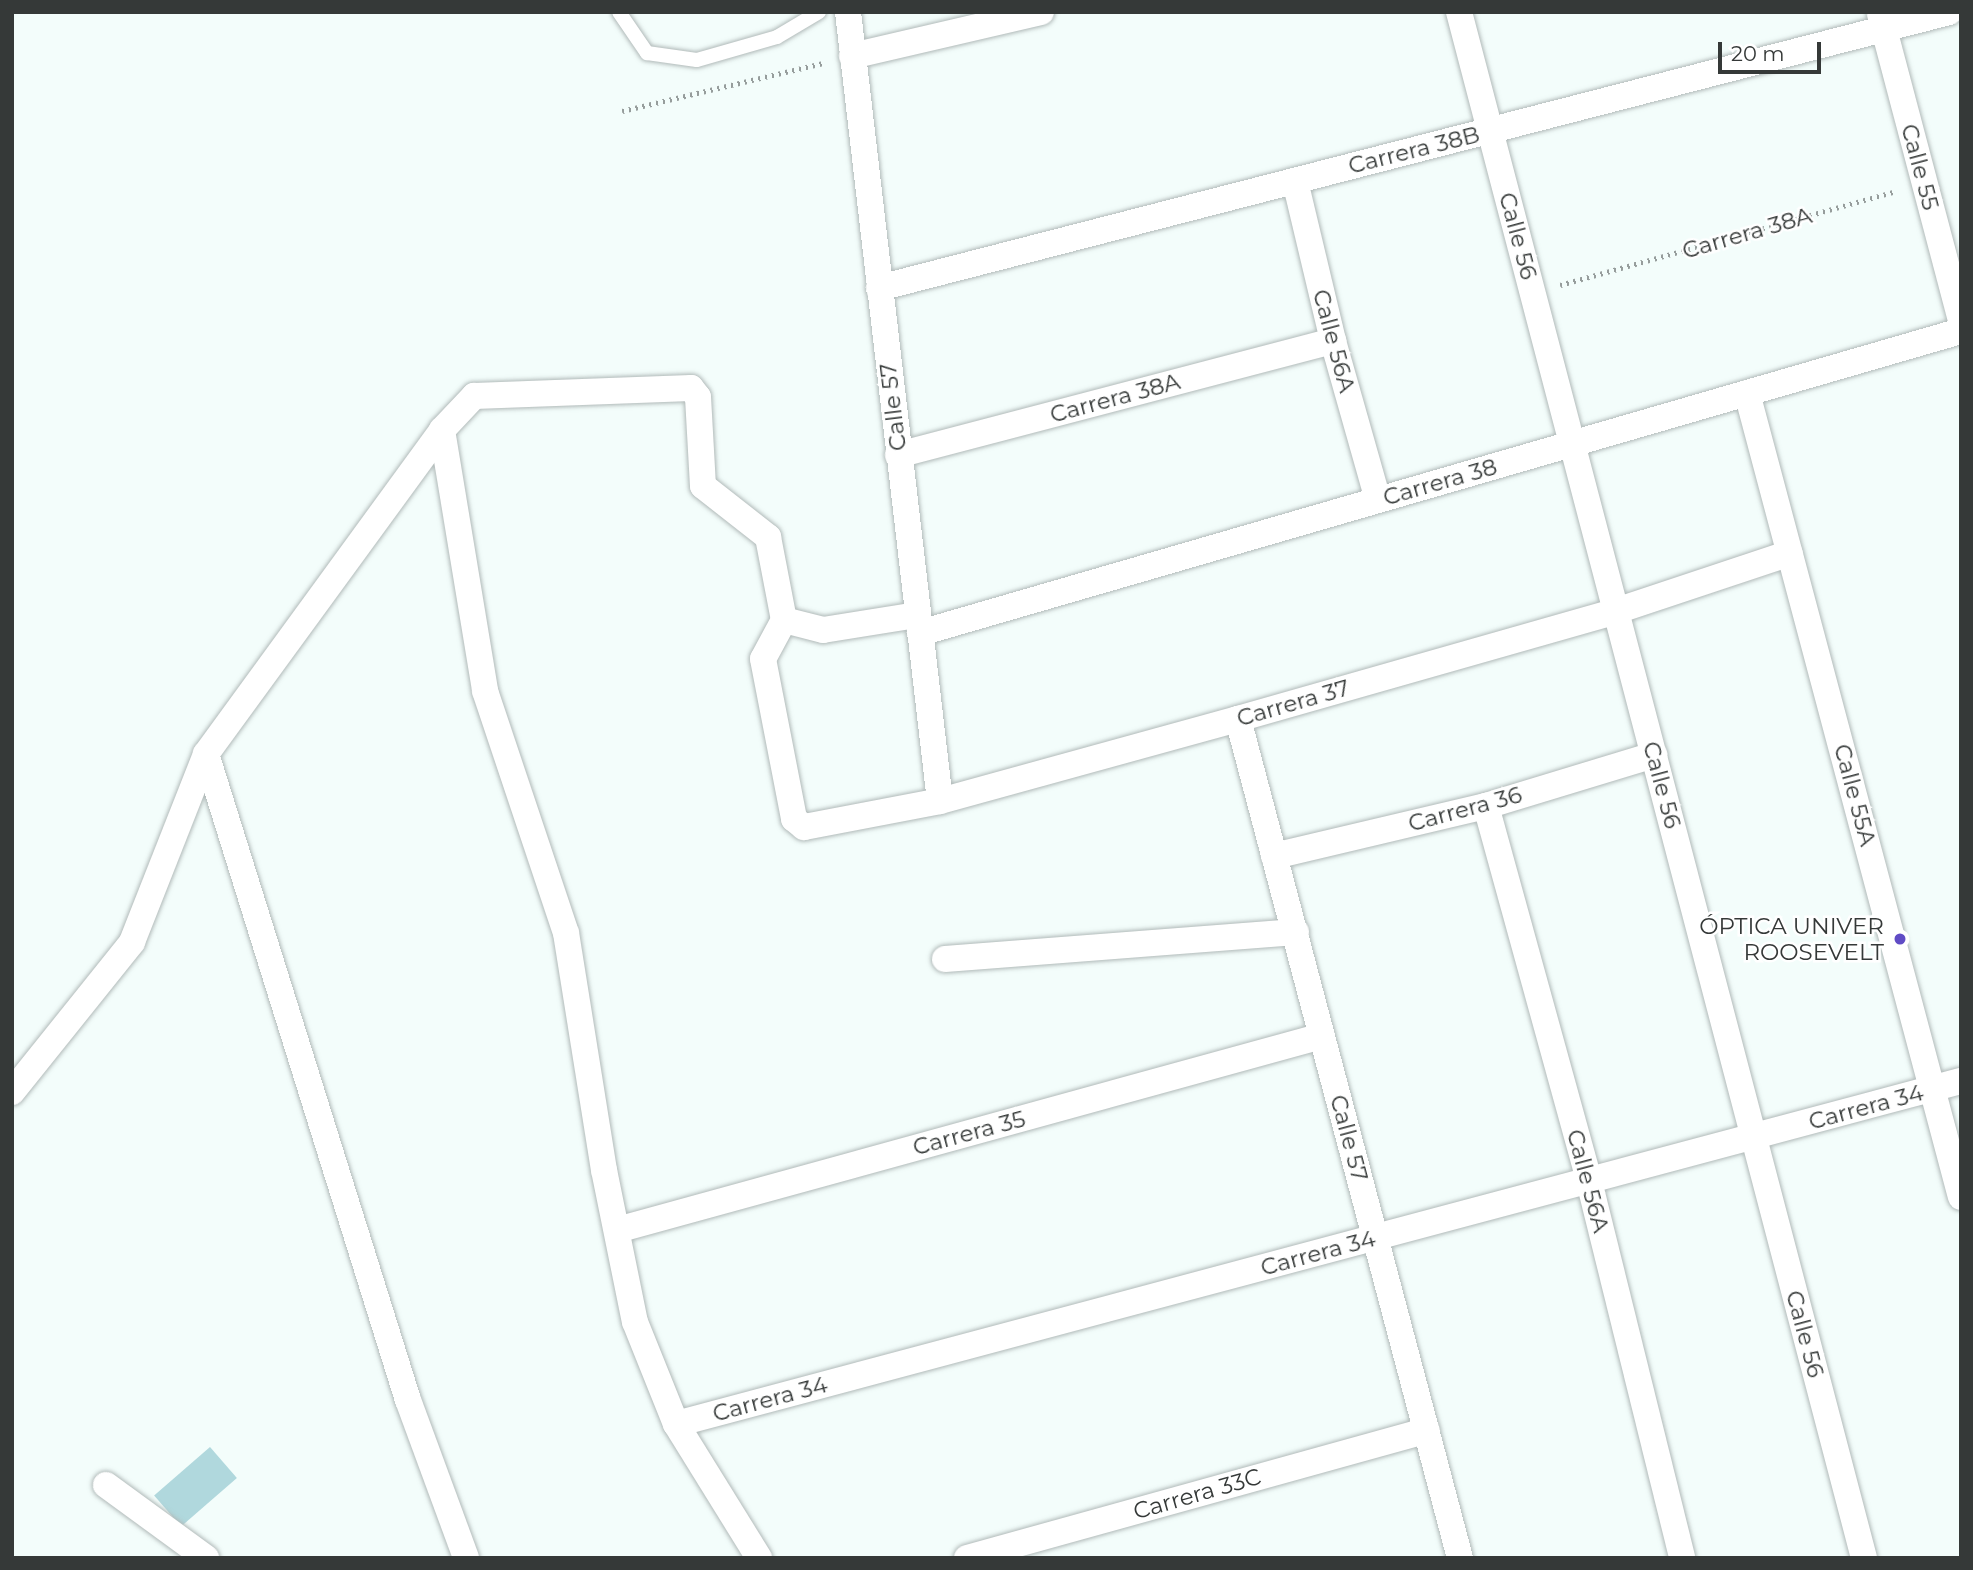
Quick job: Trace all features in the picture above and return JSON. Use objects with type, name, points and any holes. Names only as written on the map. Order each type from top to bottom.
[{"type":"street","name":"Calle 57","points":[[848,12],[940,801]]},
{"type":"street","points":[[852,57],[1041,12]]},
{"type":"street","name":"Calle 56","points":[[1459,12],[1864,1558]]},
{"type":"street","name":"Carrera 38B","points":[[879,288],[1490,131],[1882,21],[1950,12]]},
{"type":"street","name":"Calle 55","points":[[1882,21],[1961,321]]},
{"type":"street","name":"Calle 56A","points":[[1295,181],[1333,341],[1378,500]]},
{"type":"street","name":"Carrera 38","points":[[784,620],[823,630],[918,624],[1378,500],[1961,331]]},
{"type":"street","name":"Carrera 38A","points":[[898,455],[1333,341]]},
{"type":"street","points":[[12,1093],[132,942],[206,754],[442,430],[474,396],[691,388],[698,397],[700,479],[712,497],[768,537],[784,620]]},
{"type":"street","name":"Calle 55A","points":[[1747,393],[1961,1197]]},
{"type":"street","points":[[442,430],[485,691],[566,933],[635,1322],[676,1424],[759,1558]]},
{"type":"street","name":"Carrera 37","points":[[784,620],[763,659],[794,819],[804,827],[940,801],[1238,719],[1616,611],[1790,554]]},
{"type":"street","name":"Calle 57","points":[[1238,719],[1460,1558]]},
{"type":"street","points":[[206,754],[408,1400],[466,1558]]},
{"type":"street","name":"Carrera 36","points":[[1274,856],[1486,806],[1654,755]]},
{"type":"street","name":"Calle 56A","points":[[1486,806],[1589,1181],[1682,1558]]},
{"type":"street","points":[[945,959],[1296,932]]},
{"type":"street","name":"Carrera 35","points":[[617,1230],[1322,1036]]},
{"type":"street","name":"Carrera 34","points":[[676,1424],[1961,1081]]},
{"type":"street","name":"Carrera 33C","points":[[967,1558],[1427,1430]]},
{"type":"street","points":[[106,1485],[206,1558]]},
{"type":"lane","points":[[619,12],[647,53],[697,60],[777,37],[820,12]]},
{"type":"path","points":[[622,111],[852,57]]},
{"type":"path","name":"Carrera 38A","points":[[1533,292],[1925,183]]},
{"type":"building","points":[[210,1447],[237,1478],[181,1526],[154,1496]]},
{"type":"place","name":"ÓPTICA UNIVER ROOSEVELT","points":[[1900,939]]}]
